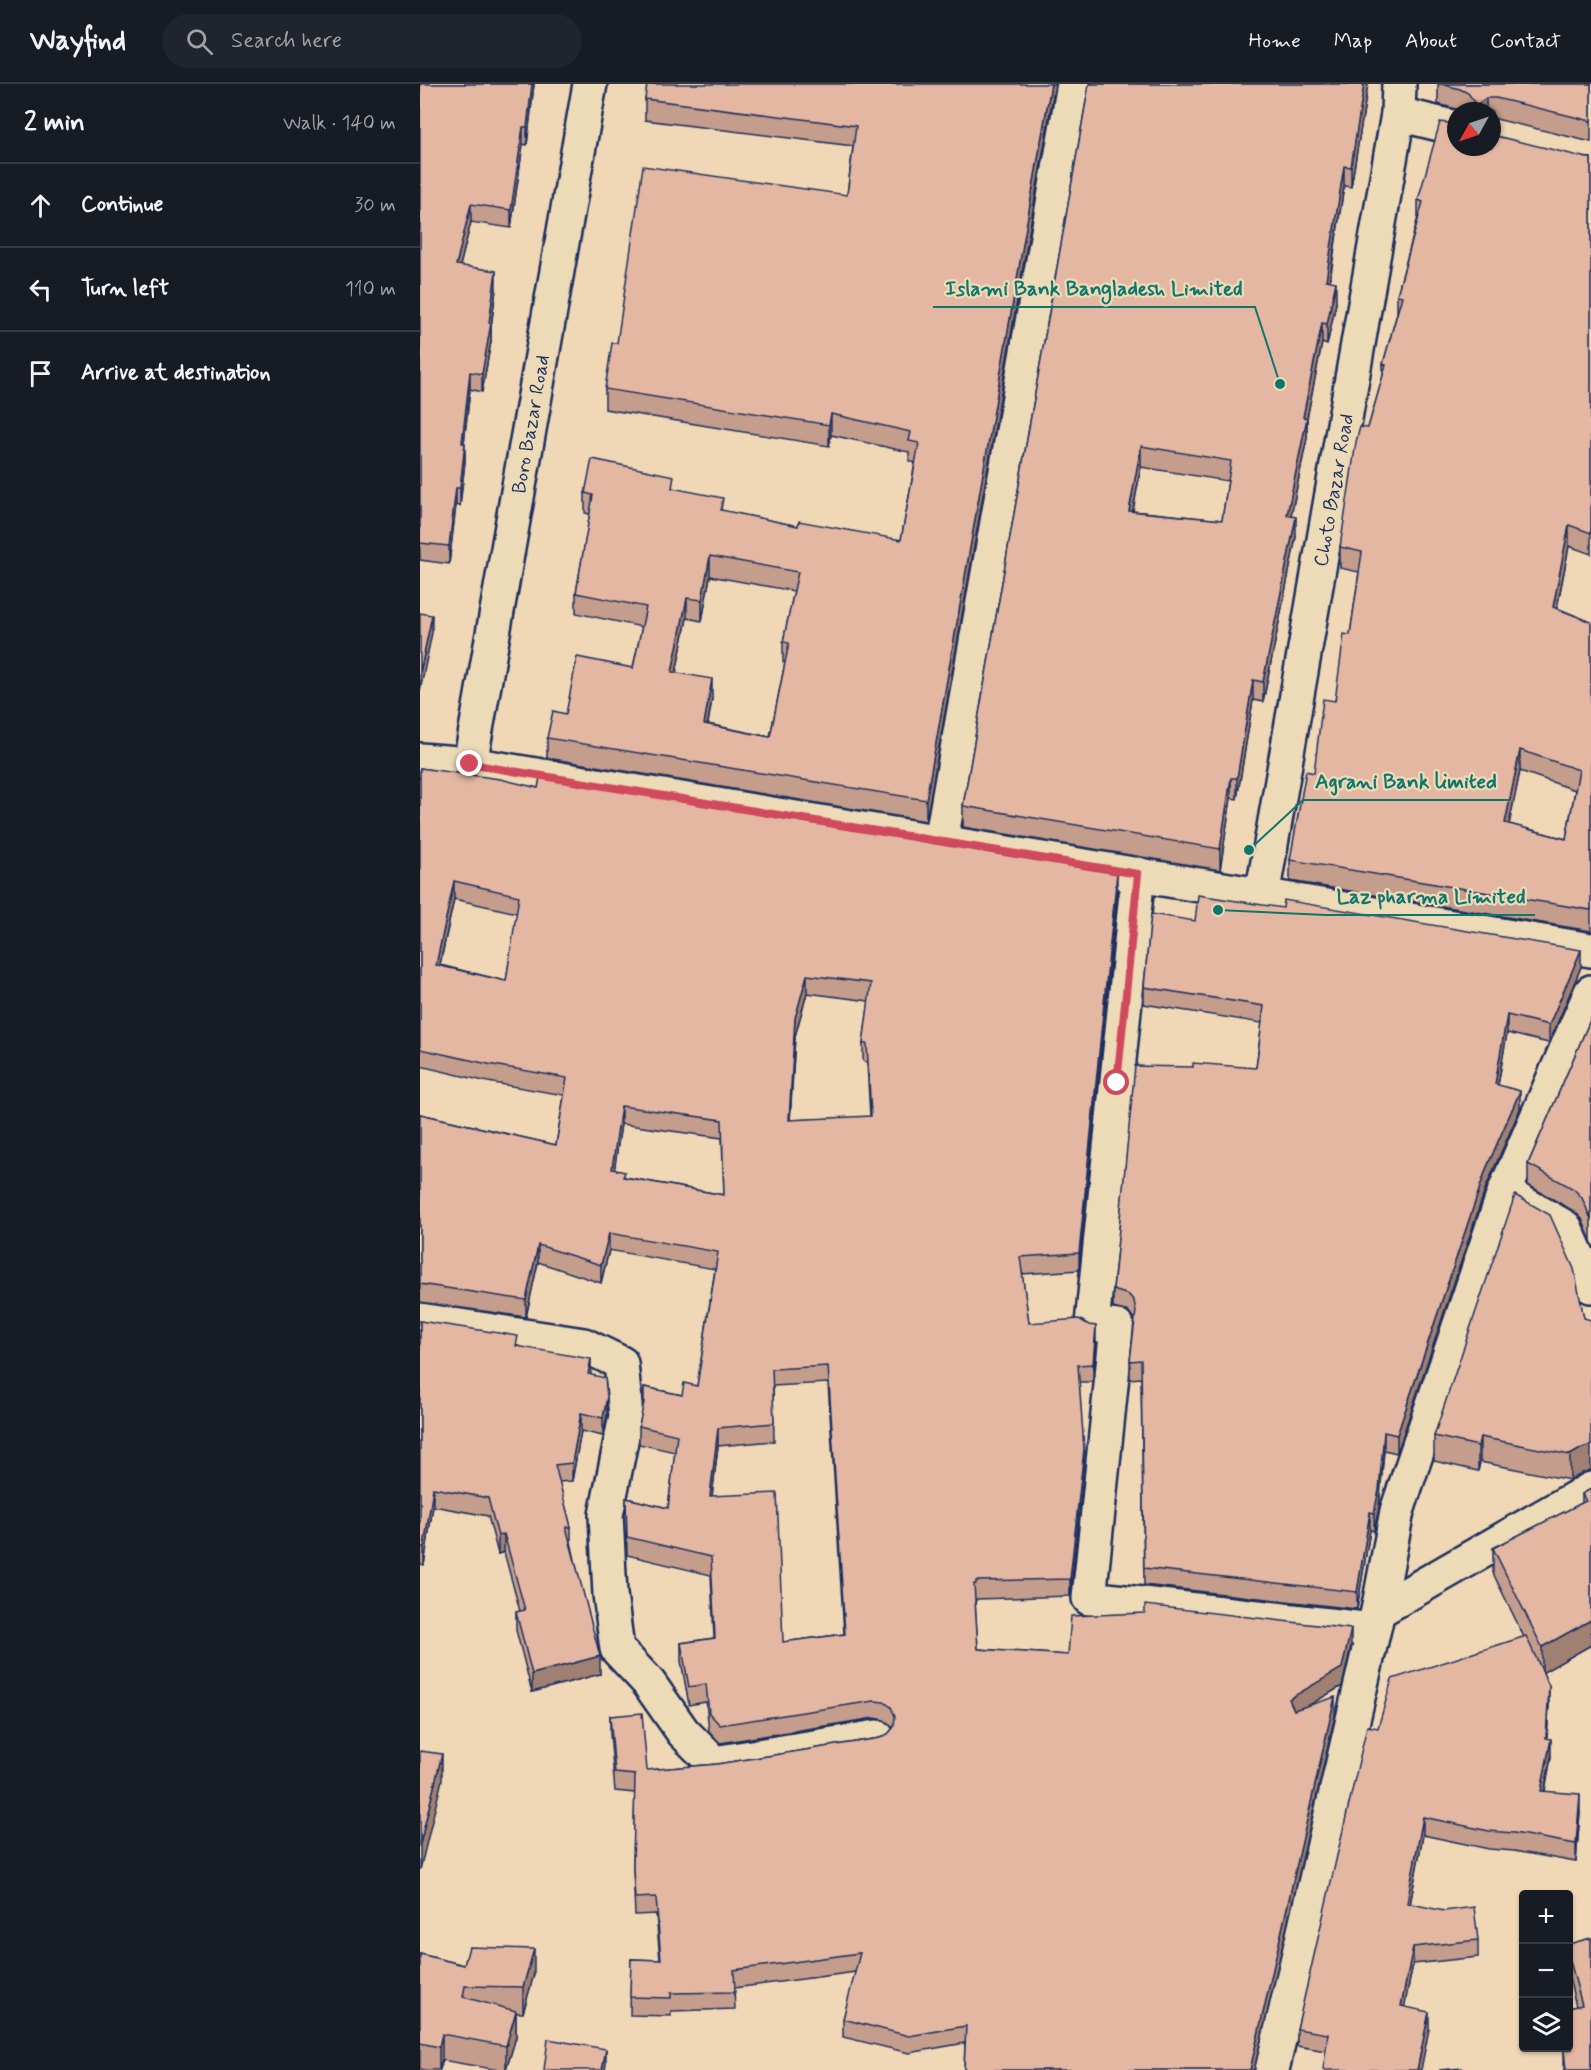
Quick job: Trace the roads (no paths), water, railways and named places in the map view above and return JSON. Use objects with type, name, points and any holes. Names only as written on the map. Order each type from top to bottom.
[{"type":"street","name":"Boro Bazar Road","points":[[470,764],[590,84]]},
{"type":"street","points":[[941,842],[1074,84]]},
{"type":"street","points":[[1398,99],[1447,124]]},
{"type":"street","name":"Choto Bazar Road","points":[[1262,896],[1398,99]]},
{"type":"street","points":[[420,760],[470,764],[1591,950]]},
{"type":"street","points":[[1138,874],[1092,1324],[1117,1327],[1089,1598],[1375,1621],[1591,1489]]},
{"type":"street","points":[[1272,2070],[1375,1621],[1397,1511],[1504,1193],[1591,992]]},
{"type":"street","points":[[1504,1193],[1565,1227],[1591,1286]]},
{"type":"street","points":[[420,1320],[584,1345],[621,1363],[626,1416],[606,1515],[610,1594],[617,1649],[648,1682],[683,1732],[714,1763],[877,1737]]},
{"type":"place","name":"Islami Bank Bangladesh Limited","points":[[1280,384]]},
{"type":"place","name":"Agrani Bank limited","points":[[1249,850]]},
{"type":"place","name":"Laz pharma Limited","points":[[1218,910]]}]
